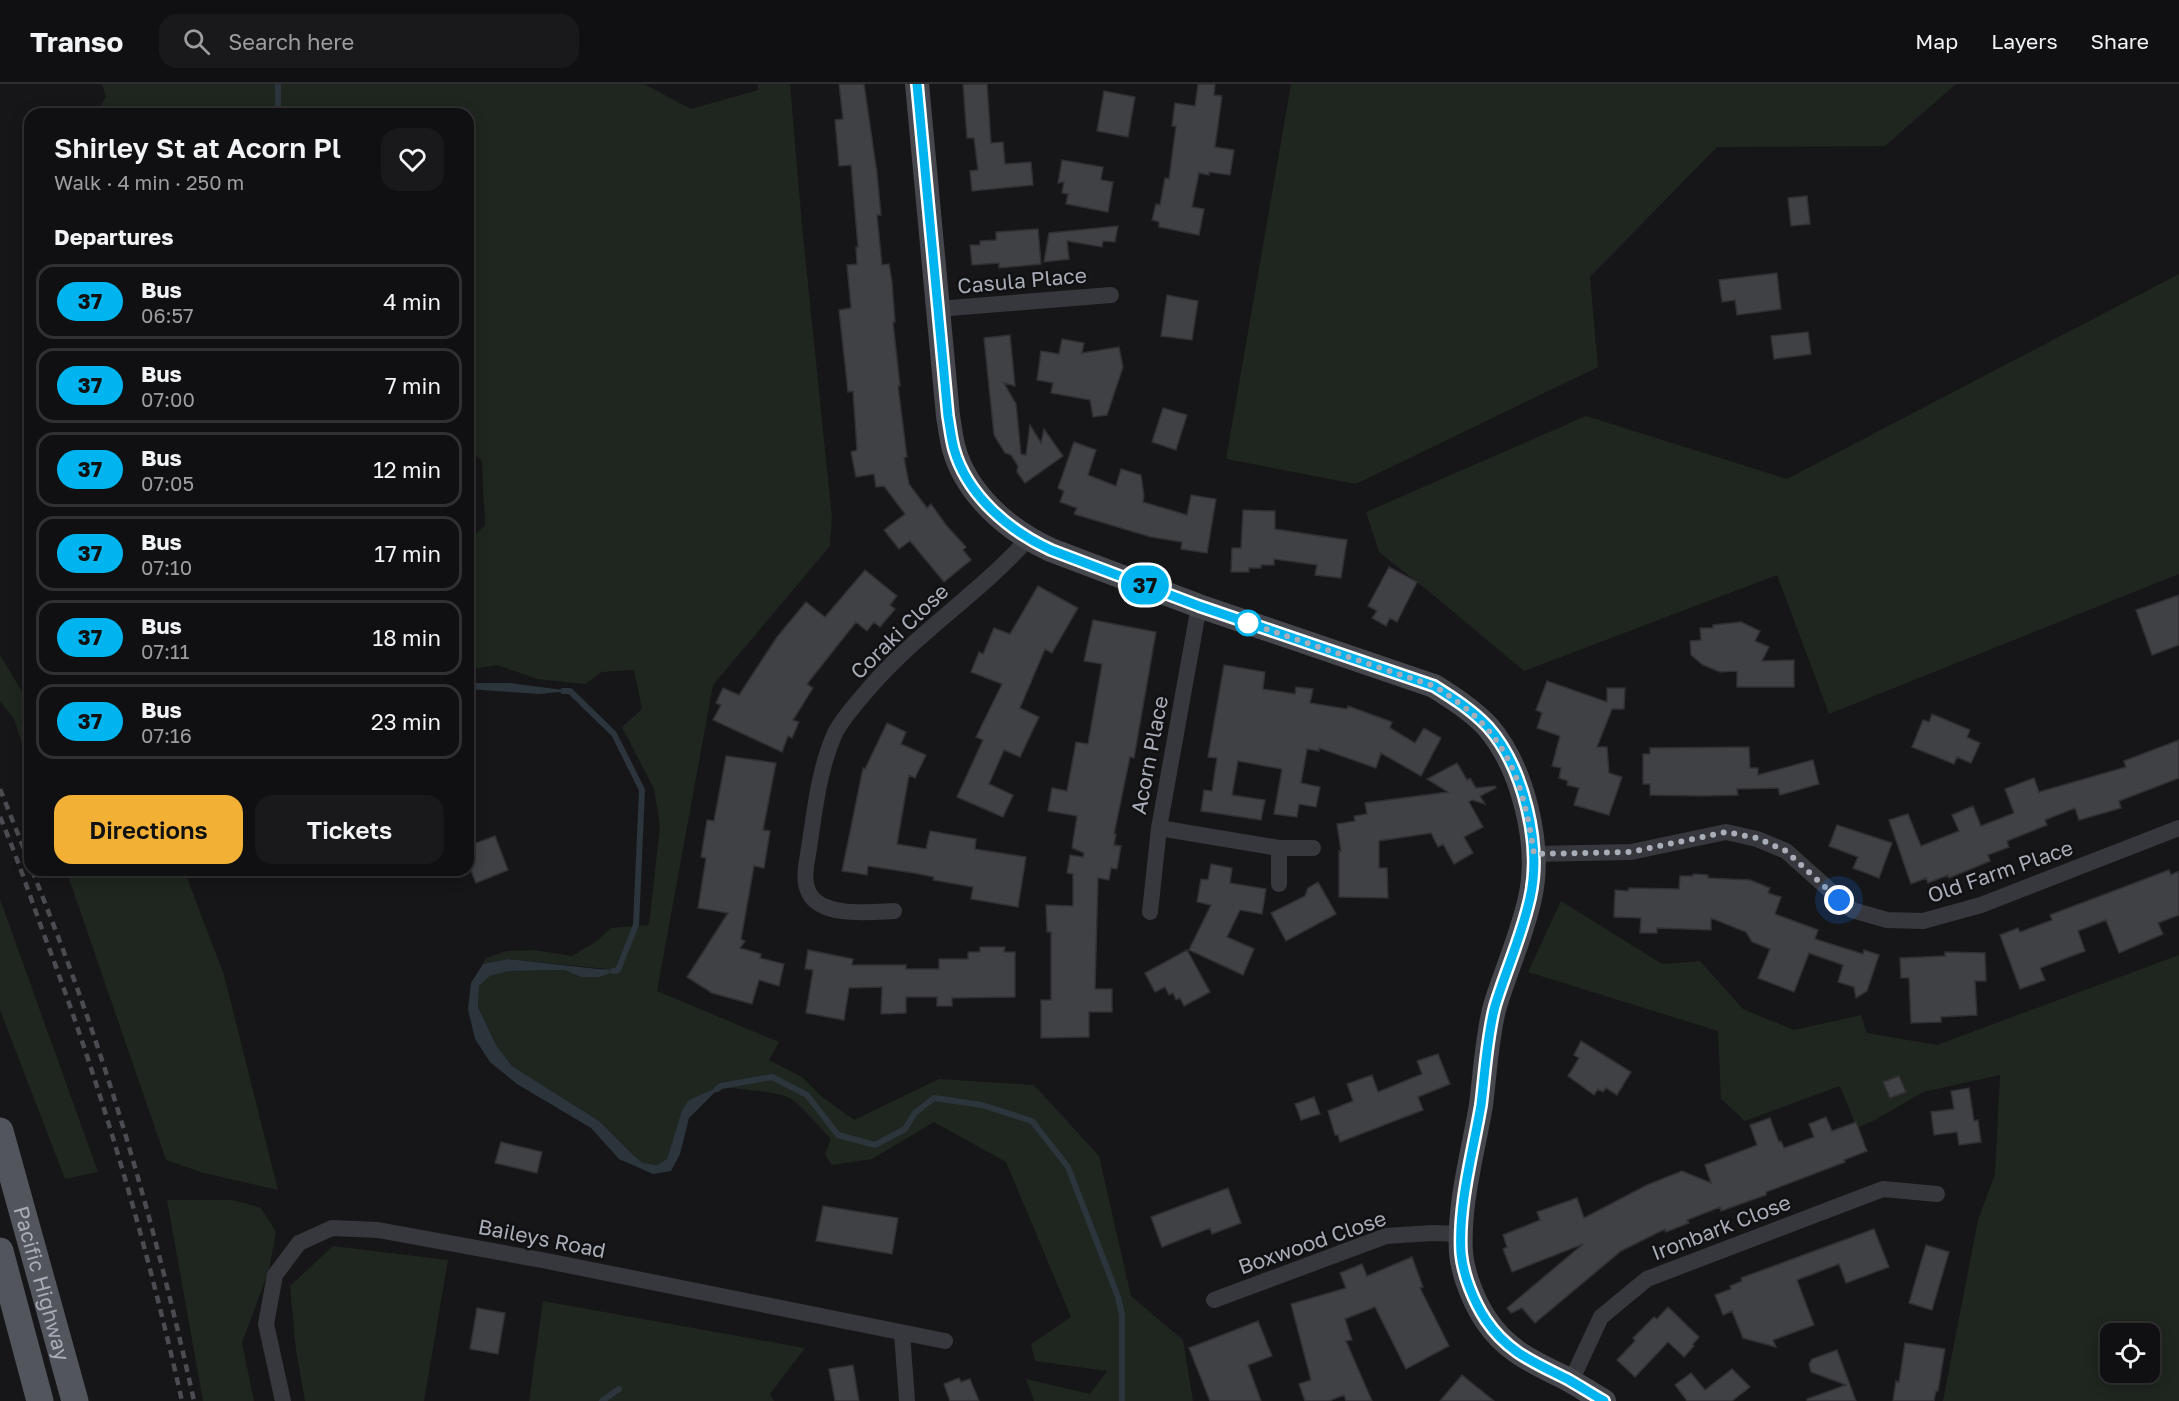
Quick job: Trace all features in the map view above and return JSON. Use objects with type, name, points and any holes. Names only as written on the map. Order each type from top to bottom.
[{"type":"main road","name":"Pacific Highway","points":[[0,1131],[75,1401]]},
{"type":"main road","name":"Pacific Highway","points":[[0,1251],[40,1401]]},
{"type":"street","points":[[916,84],[948,416],[954,450],[975,489],[994,512],[1028,539],[1051,550],[1199,606],[1434,686],[1455,699],[1489,728],[1514,771],[1529,819],[1534,854],[1531,896],[1495,1008],[1466,1188],[1461,1254],[1473,1296],[1486,1320],[1502,1341],[1520,1356],[1604,1401]]},
{"type":"street","name":"Casula Place","points":[[937,309],[1111,294]]},
{"type":"street","name":"Coraki Close","points":[[894,911],[861,913],[836,910],[817,901],[810,895],[807,887],[805,878],[820,776],[834,735],[840,723],[887,667],[1009,561],[1028,539]]},
{"type":"street","name":"Acorn Place","points":[[1149,912],[1158,828],[1199,606]]},
{"type":"street","points":[[1158,828],[1279,848],[1313,848]]},
{"type":"street","name":"Old Farm Place","points":[[1534,854],[1631,852],[1726,832],[1757,838],[1786,851],[1852,910],[1887,920],[1923,921],[1981,905],[2179,828]]},
{"type":"street","points":[[1279,848],[1279,884]]},
{"type":"street","name":"Ironbark Close","points":[[1570,1381],[1600,1317],[1647,1279],[1883,1189],[1937,1194]]},
{"type":"street","name":"Baileys Road","points":[[283,1401],[266,1324],[275,1275],[299,1244],[332,1227],[378,1230],[547,1261],[945,1341]]},
{"type":"street","name":"Boxwood Close","points":[[1214,1300],[1386,1236],[1462,1234]]},
{"type":"street","points":[[902,1333],[908,1401]]},
{"type":"shaded area","points":[[102,84],[644,84],[691,109],[758,90],[758,84],[790,84],[832,518],[830,546],[713,685],[657,991],[779,1042],[769,1060],[802,1077],[821,1096],[854,1120],[939,1079],[1034,1085],[1099,1156],[1131,1296],[1183,1340],[1193,1401],[1034,1401],[1026,1379],[1090,1394],[1107,1371],[1035,1361],[1031,1344],[1071,1317],[1006,1162],[934,1122],[872,1159],[832,1165],[825,1154],[831,1139],[791,1099],[776,1094],[721,1086],[682,1110],[667,1159],[657,1165],[643,1163],[599,1121],[512,1066],[496,1045],[478,1007],[479,986],[490,976],[509,971],[564,970],[581,977],[600,977],[617,970],[508,959],[483,964],[486,958],[507,951],[534,950],[572,956],[597,941],[611,928],[649,925],[660,826],[654,789],[622,727],[642,709],[634,670],[602,672],[585,684],[537,679],[497,665],[474,669],[474,536],[485,525],[482,462],[474,452],[474,108],[100,108],[106,96]]},
{"type":"shaded area","points":[[1291,84],[1956,84],[1885,146],[1717,147],[1590,277],[1598,367],[1356,484],[1226,459]]},
{"type":"shaded area","points":[[2179,274],[2179,574],[1829,714],[1777,575],[1524,671],[1379,552],[1366,512],[1586,416],[1787,479]]},
{"type":"shaded area","points":[[0,655],[24,695],[24,749],[14,719],[0,701]]},
{"type":"shaded area","points":[[474,683],[510,683],[570,691],[539,694],[474,689]]},
{"type":"shaded area","points":[[68,876],[186,876],[224,975],[278,1190],[204,1173],[166,1160]]},
{"type":"shaded area","points":[[0,899],[98,1172],[65,1179],[0,1010]]},
{"type":"shaded area","points":[[1561,901],[1662,964],[1700,961],[1743,1009],[1794,1030],[1861,1015],[1867,1033],[1937,1045],[2179,955],[2179,1401],[1943,1401],[1978,1220],[1995,1174],[2000,1075],[1923,1092],[1857,1128],[1840,1086],[1745,1121],[1721,1099],[1718,1031],[1528,972]]},
{"type":"shaded area","points":[[508,959],[618,970],[600,977],[581,977],[564,970],[509,971],[490,976],[479,986],[478,1007],[496,1045],[512,1066],[599,1121],[643,1163],[657,1165],[667,1159],[682,1110],[689,1100],[721,1086],[689,1118],[680,1154],[671,1171],[653,1174],[619,1159],[591,1128],[517,1084],[490,1062],[475,1039],[468,1009],[471,983],[483,964]]},
{"type":"shaded area","points":[[167,1200],[233,1200],[261,1208],[276,1232],[269,1270],[242,1343],[254,1401],[203,1401]]},
{"type":"shaded area","points":[[333,1246],[448,1260],[424,1401],[305,1401],[296,1350],[290,1286]]},
{"type":"shaded area","points":[[543,1301],[805,1348],[770,1394],[774,1401],[529,1401]]},
{"type":"building","points":[[839,84],[864,84],[877,173],[881,215],[877,215],[882,265],[889,264],[892,282],[895,322],[893,322],[900,386],[898,386],[907,457],[904,458],[909,484],[927,508],[931,504],[966,547],[963,550],[971,560],[944,582],[910,541],[899,549],[884,530],[905,514],[884,486],[876,487],[874,474],[856,477],[851,452],[857,450],[853,391],[848,392],[839,310],[851,308],[847,265],[857,264],[856,247],[858,247],[851,165],[839,166],[835,120],[843,119]]},
{"type":"building","points":[[963,84],[987,84],[991,143],[1003,142],[1005,164],[1031,162],[1033,185],[972,191],[970,171],[978,170],[974,138],[967,138]]},
{"type":"building","points":[[1198,84],[1215,84],[1214,95],[1222,96],[1215,147],[1234,150],[1230,175],[1199,173],[1192,207],[1204,209],[1199,235],[1159,227],[1159,222],[1152,220],[1156,204],[1160,205],[1165,178],[1169,179],[1176,126],[1172,126],[1175,103],[1195,106]]},
{"type":"building","points":[[1104,91],[1135,97],[1128,137],[1097,131]]},
{"type":"building","points":[[1062,160],[1103,167],[1101,180],[1113,182],[1108,212],[1066,204],[1068,194],[1062,193],[1064,182],[1058,183]]},
{"type":"building","points":[[1807,196],[1810,224],[1791,226],[1788,198]]},
{"type":"building","points":[[1118,226],[1115,242],[1103,241],[1102,247],[1067,241],[1069,259],[1044,262],[1049,233]]},
{"type":"building","points":[[1038,229],[1041,264],[999,268],[999,263],[972,265],[970,245],[980,245],[980,241],[996,240],[996,232]]},
{"type":"building","points":[[1777,273],[1781,309],[1737,315],[1735,300],[1722,302],[1719,280]]},
{"type":"building","points":[[1167,295],[1198,301],[1192,340],[1161,336]]},
{"type":"building","points":[[1808,332],[1811,354],[1774,359],[1771,336]]},
{"type":"building","points":[[1010,335],[1015,386],[1004,383],[1016,404],[1021,454],[1026,455],[1030,425],[1041,443],[1044,429],[1063,456],[1025,483],[1017,472],[1018,466],[1011,455],[1005,453],[994,435],[984,338]]},
{"type":"building","points":[[1062,339],[1084,343],[1082,353],[1119,347],[1123,367],[1107,415],[1093,417],[1090,400],[1051,393],[1053,383],[1037,380],[1041,351],[1059,354]]},
{"type":"building","points":[[1163,408],[1187,415],[1176,450],[1152,442]]},
{"type":"building","points":[[1074,442],[1096,450],[1088,475],[1116,486],[1121,469],[1141,475],[1143,502],[1187,515],[1191,495],[1216,499],[1207,553],[1181,549],[1182,542],[1151,537],[1074,514],[1077,508],[1060,502],[1064,491],[1058,488]]},
{"type":"building","points":[[1243,510],[1275,511],[1275,529],[1347,540],[1341,578],[1315,575],[1317,565],[1274,559],[1274,565],[1249,568],[1249,572],[1231,572],[1232,548],[1241,548]]},
{"type":"building","points":[[1389,567],[1417,582],[1397,622],[1390,618],[1386,626],[1372,618],[1377,611],[1368,606]]},
{"type":"building","points":[[865,570],[897,596],[890,605],[895,609],[880,627],[874,622],[867,631],[856,622],[807,684],[813,688],[793,720],[799,722],[792,738],[788,736],[782,752],[713,720],[721,705],[716,703],[723,688],[739,695],[777,637],[806,602],[825,617]]},
{"type":"building","points":[[1038,586],[1078,608],[1052,653],[1045,649],[1020,708],[1039,717],[1020,757],[1004,750],[989,784],[1013,795],[1003,817],[957,797],[983,740],[976,737],[1002,684],[971,672],[979,652],[983,654],[994,628],[1010,634]]},
{"type":"building","points":[[2179,595],[2179,645],[2152,655],[2136,610]]},
{"type":"building","points":[[1093,620],[1156,632],[1134,758],[1130,757],[1114,834],[1116,834],[1114,845],[1121,846],[1117,869],[1111,868],[1109,880],[1098,878],[1095,989],[1112,989],[1112,1012],[1089,1012],[1089,1037],[1041,1038],[1041,1000],[1051,1000],[1051,932],[1047,932],[1046,905],[1073,906],[1073,874],[1067,873],[1070,855],[1083,857],[1084,853],[1072,848],[1077,816],[1048,811],[1052,788],[1067,791],[1076,742],[1088,744],[1102,664],[1084,661]]},
{"type":"building","points":[[1741,622],[1760,631],[1755,641],[1769,647],[1762,661],[1794,660],[1794,687],[1737,687],[1737,671],[1720,672],[1703,665],[1691,655],[1690,641],[1701,640],[1700,628],[1713,628],[1713,625]]},
{"type":"building","points":[[1224,665],[1265,672],[1263,689],[1295,694],[1296,687],[1313,689],[1310,703],[1347,709],[1348,706],[1392,722],[1390,728],[1415,743],[1424,728],[1441,738],[1421,776],[1381,753],[1376,768],[1319,748],[1319,751],[1307,749],[1301,783],[1320,787],[1316,807],[1299,804],[1297,817],[1274,814],[1282,769],[1238,761],[1232,795],[1265,800],[1261,820],[1201,811],[1204,790],[1212,791],[1217,758],[1208,757]]},
{"type":"building","points":[[1547,681],[1607,702],[1607,688],[1625,688],[1624,709],[1612,709],[1597,747],[1607,747],[1609,773],[1622,777],[1609,815],[1574,805],[1579,788],[1567,785],[1568,781],[1559,778],[1561,768],[1552,766],[1560,736],[1537,728],[1542,713],[1536,710]]},
{"type":"building","points":[[1932,714],[1970,730],[1967,737],[1980,743],[1971,763],[1957,757],[1954,764],[1912,747],[1923,720],[1929,722]]},
{"type":"building","points":[[887,723],[906,732],[901,744],[926,755],[915,778],[909,775],[897,844],[926,849],[930,831],[976,839],[975,849],[1026,857],[1018,907],[971,899],[973,887],[933,880],[934,877],[868,866],[867,875],[842,871],[863,768],[865,769]]},
{"type":"building","points":[[2179,740],[2179,778],[2119,801],[2121,808],[2079,820],[2075,808],[2045,820],[2047,825],[2007,841],[2009,847],[1988,855],[1990,861],[1949,878],[1948,875],[1928,883],[1926,878],[1911,884],[1889,820],[1908,814],[1921,846],[1959,831],[1952,815],[1973,806],[1981,826],[2014,813],[2005,789],[2034,778],[2039,792],[2126,767],[2124,761]]},
{"type":"building","points":[[1749,747],[1750,768],[1758,768],[1758,775],[1813,760],[1819,784],[1780,795],[1778,788],[1737,789],[1738,795],[1702,796],[1650,795],[1650,784],[1643,784],[1643,754],[1650,754],[1650,748]]},
{"type":"building","points":[[726,756],[776,763],[763,830],[770,831],[764,868],[754,866],[741,939],[745,941],[740,948],[761,954],[760,958],[784,964],[779,986],[759,980],[752,1004],[712,993],[687,977],[728,913],[698,908],[706,858],[701,857],[707,820],[714,821]]},
{"type":"building","points":[[1457,763],[1467,780],[1470,778],[1476,788],[1495,786],[1496,788],[1480,796],[1485,804],[1472,800],[1469,802],[1483,827],[1464,837],[1473,853],[1454,864],[1443,844],[1438,847],[1431,833],[1379,841],[1379,868],[1387,868],[1388,898],[1339,897],[1339,851],[1341,851],[1337,824],[1355,821],[1354,816],[1367,814],[1365,803],[1448,792],[1427,779]]},
{"type":"building","points":[[1837,825],[1892,843],[1879,878],[1853,868],[1858,857],[1829,846]]},
{"type":"building","points":[[495,836],[508,870],[476,883],[473,876],[474,844]]},
{"type":"building","points":[[1211,864],[1232,868],[1230,883],[1266,889],[1262,914],[1240,910],[1227,937],[1254,949],[1243,975],[1189,950],[1211,905],[1197,902],[1201,879],[1208,880]]},
{"type":"building","points":[[2169,870],[2171,875],[2179,871],[2179,915],[2158,923],[2163,934],[2119,953],[2106,920],[2078,931],[2085,951],[2040,968],[2045,980],[2020,989],[2000,935],[2018,928],[2020,932],[2052,920],[2050,915]]},
{"type":"building","points":[[1693,874],[1708,875],[1708,878],[1750,880],[1770,888],[1768,893],[1781,897],[1775,914],[1818,930],[1815,939],[1863,954],[1864,950],[1879,955],[1867,991],[1856,998],[1854,987],[1838,982],[1843,965],[1809,953],[1794,992],[1758,978],[1770,949],[1752,942],[1746,932],[1711,918],[1711,930],[1657,928],[1657,933],[1640,933],[1641,918],[1614,917],[1615,890],[1679,889],[1680,876],[1693,876]]},
{"type":"building","points":[[1318,882],[1336,914],[1286,941],[1271,913],[1305,896],[1308,888]]},
{"type":"building","points":[[980,947],[1005,947],[1004,952],[1015,952],[1015,997],[952,998],[952,1006],[937,1006],[937,997],[906,997],[906,1013],[881,1014],[882,987],[849,988],[844,1020],[806,1013],[813,970],[805,969],[808,950],[853,959],[852,965],[906,965],[906,969],[939,969],[939,959],[968,959],[968,952],[980,952]]},
{"type":"building","points":[[1187,950],[1210,992],[1184,1006],[1180,998],[1176,1000],[1173,993],[1169,995],[1165,987],[1155,992],[1145,973]]},
{"type":"building","points":[[1945,952],[1985,953],[1986,981],[1975,981],[1977,1015],[1941,1017],[1941,1022],[1911,1023],[1909,978],[1901,978],[1900,958],[1945,956]]},
{"type":"building","points":[[1581,1041],[1631,1072],[1617,1095],[1606,1088],[1603,1092],[1598,1089],[1594,1095],[1568,1076],[1579,1058],[1574,1055]]},
{"type":"building","points":[[1438,1054],[1450,1084],[1418,1097],[1423,1110],[1340,1142],[1338,1135],[1335,1135],[1328,1111],[1353,1101],[1347,1084],[1372,1075],[1378,1092],[1422,1074],[1417,1061]]},
{"type":"building","points":[[1899,1076],[1906,1092],[1890,1098],[1883,1082]]},
{"type":"building","points":[[1969,1088],[1974,1121],[1978,1120],[1981,1142],[1959,1145],[1957,1132],[1934,1135],[1931,1112],[1954,1109],[1951,1091]]},
{"type":"building","points":[[1314,1097],[1320,1114],[1301,1120],[1295,1104]]},
{"type":"building","points":[[1826,1117],[1832,1131],[1856,1122],[1867,1151],[1844,1160],[1845,1162],[1766,1192],[1766,1195],[1721,1211],[1720,1207],[1687,1220],[1689,1223],[1666,1232],[1665,1229],[1621,1251],[1535,1323],[1522,1308],[1511,1313],[1507,1308],[1583,1244],[1512,1272],[1503,1249],[1507,1247],[1503,1235],[1540,1220],[1537,1212],[1577,1198],[1584,1218],[1647,1185],[1682,1171],[1711,1183],[1705,1165],[1757,1145],[1750,1125],[1770,1118],[1779,1142],[1781,1141],[1784,1148],[1814,1137],[1809,1124]]},
{"type":"building","points":[[501,1142],[542,1152],[537,1173],[495,1163]]},
{"type":"building","points":[[1228,1188],[1241,1223],[1212,1234],[1210,1228],[1162,1247],[1151,1217]]},
{"type":"building","points":[[823,1206],[898,1218],[892,1254],[816,1241]]},
{"type":"building","points":[[1874,1229],[1889,1267],[1846,1283],[1839,1264],[1797,1280],[1814,1325],[1773,1340],[1776,1347],[1743,1338],[1732,1311],[1723,1315],[1715,1295],[1731,1289],[1730,1286],[1742,1281],[1741,1278]]},
{"type":"building","points":[[1926,1245],[1949,1252],[1932,1310],[1909,1303]]},
{"type":"building","points":[[1412,1257],[1423,1287],[1420,1288],[1449,1346],[1406,1369],[1375,1307],[1345,1319],[1352,1340],[1346,1341],[1372,1401],[1346,1401],[1344,1395],[1329,1401],[1305,1401],[1299,1384],[1311,1380],[1291,1304],[1346,1288],[1340,1273],[1362,1264],[1367,1276]]},
{"type":"building","points":[[1668,1307],[1699,1337],[1684,1357],[1668,1342],[1635,1377],[1617,1360],[1635,1341],[1633,1338]]},
{"type":"building","points":[[477,1308],[505,1313],[498,1354],[470,1349]]},
{"type":"building","points":[[1258,1321],[1272,1356],[1248,1365],[1261,1401],[1210,1401],[1189,1348]]},
{"type":"building","points":[[1905,1343],[1945,1349],[1938,1391],[1936,1391],[1934,1401],[1893,1401],[1896,1381],[1899,1382]]},
{"type":"building","points":[[1837,1350],[1856,1401],[1807,1401],[1807,1399],[1846,1385],[1811,1372],[1809,1364],[1812,1359]]},
{"type":"building","points":[[853,1365],[859,1401],[835,1401],[829,1369]]},
{"type":"building","points":[[1732,1369],[1750,1387],[1732,1401],[1687,1401],[1675,1385],[1691,1373],[1705,1390]]},
{"type":"building","points":[[1462,1375],[1494,1401],[1440,1401]]},
{"type":"building","points":[[959,1378],[961,1382],[970,1379],[979,1401],[950,1401],[944,1384]]},
{"type":"waterway","points":[[278,84],[278,108]]},
{"type":"waterway","points":[[563,691],[570,691],[614,734],[642,790],[636,925],[618,970],[613,971]]},
{"type":"waterway","points":[[717,1089],[721,1086],[772,1077],[807,1095],[838,1135],[875,1145],[905,1129],[915,1113],[934,1098],[982,1105],[1032,1121],[1068,1167],[1118,1297],[1122,1315],[1122,1401]]},
{"type":"waterway","points":[[602,1401],[619,1389]]},
{"type":"railway","points":[[0,789],[24,849]]},
{"type":"railway","points":[[0,817],[64,990],[103,1105],[153,1282],[182,1401]]},
{"type":"railway","points":[[34,876],[94,1036],[127,1139],[156,1243],[194,1401]]},
{"type":"bus line","name":"37","points":[[917,84],[937,309],[948,416],[954,450],[975,489],[994,512],[1028,539],[1051,550],[1199,606],[1434,686],[1474,713],[1489,728],[1514,771],[1529,819],[1534,854],[1531,896],[1495,1008],[1466,1188],[1461,1254],[1473,1296],[1486,1320],[1502,1341],[1520,1356],[1604,1401]]},
{"type":"route","points":[[1248,623],[1242,621],[1434,686],[1474,713],[1489,728],[1514,771],[1529,819],[1534,854],[1631,852],[1726,832],[1757,838],[1786,851],[1839,900]]}]
